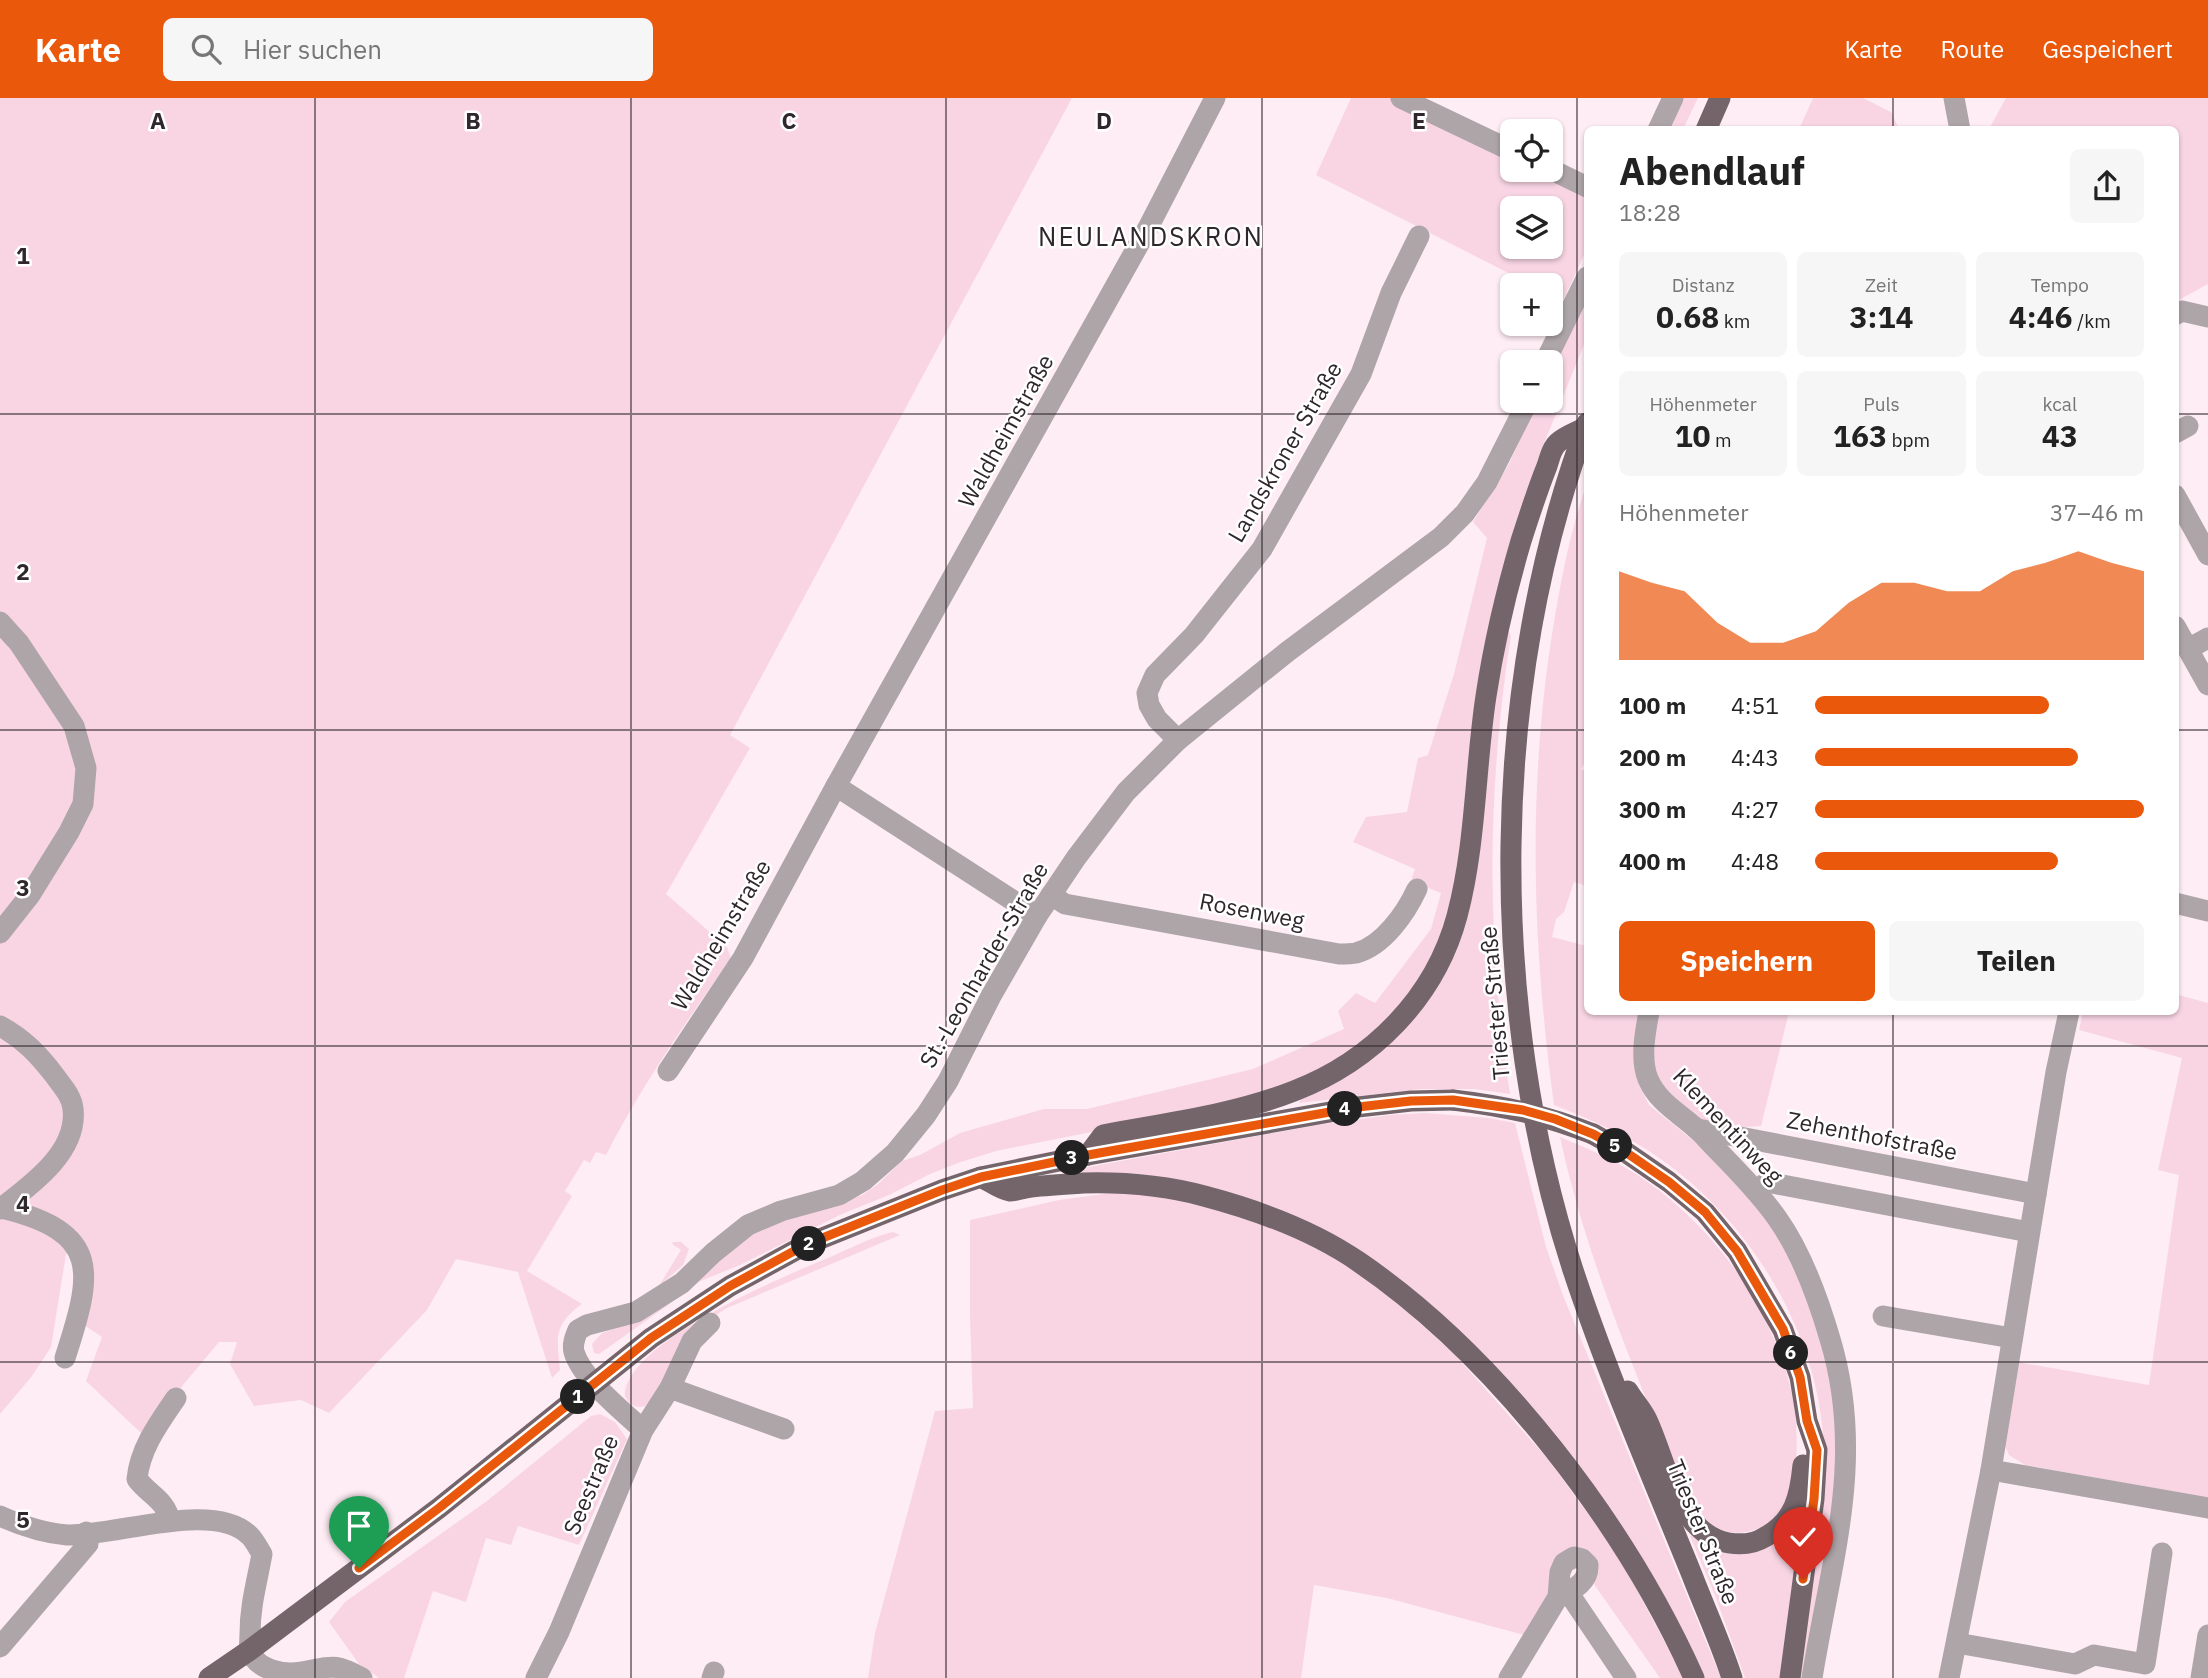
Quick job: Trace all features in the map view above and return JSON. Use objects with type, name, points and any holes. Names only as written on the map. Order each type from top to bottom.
[{"type":"main road","points":[[1708,126],[1720,98]]},
{"type":"main road","points":[[1088,1155],[1103,1135],[1252,1104],[1294,1091],[1339,1070],[1375,1044],[1405,1015],[1423,991],[1441,960],[1457,918],[1466,877],[1486,696],[1511,575],[1555,445],[1584,427]]},
{"type":"main road","name":"Triester Straße","points":[[1584,432],[1567,474],[1537,593],[1515,757],[1511,837],[1517,993],[1537,1137],[1573,1271],[1732,1678]]},
{"type":"main road","points":[[209,1678],[439,1508],[682,1316],[805,1245],[981,1177],[1358,1107],[1453,1100],[1523,1110],[1555,1119],[1593,1134],[1669,1182],[1705,1212],[1737,1251],[1783,1329],[1800,1377],[1807,1421],[1817,1450],[1814,1499],[1790,1678]]},
{"type":"main road","points":[[981,1177],[1010,1191],[1086,1183],[1139,1185],[1202,1195],[1253,1211],[1315,1237],[1358,1261],[1409,1299],[1469,1354],[1538,1432],[1593,1503],[1638,1571],[1679,1644],[1694,1678]]},
{"type":"main road","points":[[1605,1358],[1645,1417],[1676,1495],[1694,1523],[1706,1535],[1720,1541],[1738,1544],[1757,1542],[1775,1532],[1791,1513],[1800,1493],[1807,1421]]},
{"type":"street","name":"Waldheimstraße","points":[[668,1071],[743,958],[836,786],[1136,251],[1215,98]]},
{"type":"street","points":[[1401,98],[1435,105],[1500,144]]},
{"type":"street","points":[[1660,126],[1673,98]]},
{"type":"street","points":[[1954,98],[1959,126]]},
{"type":"street","points":[[1563,175],[1584,186]]},
{"type":"street","name":"Landskroner Straße","points":[[1178,740],[1157,719],[1149,705],[1147,693],[1155,675],[1194,635],[1262,549],[1361,374],[1391,293],[1419,236]]},
{"type":"street","points":[[1551,350],[1584,283]]},
{"type":"street","points":[[2179,313],[2182,311],[2208,317]]},
{"type":"street","name":"St.-Leonharder-Straße","points":[[643,1430],[595,1383],[579,1362],[573,1349],[578,1330],[587,1325],[636,1312],[682,1283],[713,1253],[748,1226],[780,1211],[839,1195],[863,1181],[895,1153],[926,1115],[948,1081],[991,996],[1037,916],[1076,858],[1126,792],[1178,740],[1287,652],[1441,537],[1465,513],[1487,482],[1522,413]]},
{"type":"street","points":[[2179,502],[2208,555]]},
{"type":"street","points":[[0,622],[19,643],[74,726],[86,768],[83,804],[69,832],[30,895],[0,933]]},
{"type":"street","points":[[2179,633],[2208,685]]},
{"type":"street","points":[[2188,649],[2208,638]]},
{"type":"street","points":[[836,786],[1037,916]]},
{"type":"street","name":"Rosenweg","points":[[1051,895],[1065,904],[1339,954],[1357,953],[1395,925],[1410,905],[1417,889]]},
{"type":"street","points":[[2179,903],[2208,911]]},
{"type":"street","name":"Klementinweg","points":[[1649,1015],[1644,1055],[1648,1078],[1660,1100],[1698,1129],[1756,1191],[1778,1219],[1816,1296],[1831,1340],[1842,1389],[1847,1469],[1842,1515],[1812,1678]]},
{"type":"street","points":[[1949,1678],[1991,1470],[2056,1072],[2069,1015]]},
{"type":"street","points":[[0,1026],[16,1035],[37,1053],[67,1092],[73,1107],[73,1125],[62,1152],[0,1208]]},
{"type":"street","name":"Zehenthofstraße","points":[[1698,1129],[2036,1194]]},
{"type":"street","points":[[1756,1191],[1767,1182],[2029,1232]]},
{"type":"street","points":[[0,1208],[32,1216],[59,1229],[74,1242],[83,1262],[83,1286],[78,1318],[65,1358]]},
{"type":"street","points":[[1883,1316],[2012,1338]]},
{"type":"street","name":"Seestraße","points":[[536,1678],[559,1632],[643,1430],[670,1388],[692,1341],[710,1322]]},
{"type":"street","points":[[670,1388],[785,1429]]},
{"type":"street","points":[[170,1521],[167,1506],[137,1479],[143,1450],[176,1398]]},
{"type":"street","points":[[1991,1470],[2208,1508]]},
{"type":"street","points":[[0,1516],[21,1525],[67,1535],[170,1521],[200,1520],[235,1525],[251,1536],[262,1554],[250,1608],[250,1650],[258,1662],[272,1671],[298,1672],[329,1665],[352,1676]]},
{"type":"street","points":[[0,1647],[88,1544],[86,1532]]},
{"type":"street","points":[[1957,1643],[2075,1664],[2094,1655],[2145,1664],[2162,1553]]},
{"type":"street","points":[[1508,1678],[1563,1595],[1626,1678]]},
{"type":"street","points":[[2201,1678],[2208,1635]]},
{"type":"shaded area","points":[[0,98],[1072,98],[730,735],[750,748],[666,894],[727,947],[731,958],[681,1030],[606,1155],[596,1152],[590,1163],[584,1160],[565,1191],[572,1196],[527,1271],[582,1304],[566,1319],[559,1332],[560,1370],[552,1378],[518,1272],[456,1259],[427,1310],[329,1413],[301,1400],[254,1406],[230,1364],[237,1342],[219,1342],[142,1434],[86,1381],[102,1337],[84,1325],[68,1242],[51,1347],[32,1376],[0,1414]]},
{"type":"shaded area","points":[[1351,98],[1394,98],[1500,148],[1500,182],[1563,182],[1563,179],[1584,190],[1584,255],[1563,301],[1563,273],[1508,273],[1316,175]]},
{"type":"shaded area","points":[[1683,98],[1698,98],[1684,126],[1670,126]]},
{"type":"shaded area","points":[[1813,98],[1863,98],[1891,112],[1898,126],[1800,126]]},
{"type":"shaded area","points":[[2006,98],[2208,98],[2208,284],[2179,300],[2179,126],[1991,126]]},
{"type":"shaded area","points":[[1584,300],[1584,344],[1563,396],[1561,350]]},
{"type":"shaded area","points":[[1532,413],[1556,413],[1518,519],[1452,898],[1433,955],[1400,1007],[1353,1052],[1291,1085],[1192,1112],[996,1151],[958,1163],[698,1282],[739,1241],[797,1215],[862,1195],[902,1161],[920,1155],[960,1133],[1044,1109],[1087,1109],[1253,1069],[1344,1029],[1338,1011],[1356,993],[1375,1003],[1431,929],[1441,893],[1411,881],[1415,869],[1353,842],[1366,817],[1407,812],[1418,758],[1428,755],[1454,674],[1487,538],[1473,522],[1508,466]]},
{"type":"shaded area","points":[[1584,492],[1584,764],[1581,769],[1584,771],[1584,885],[1574,882],[1564,912],[1556,919],[1552,937],[1584,945],[1584,1015],[1639,1015],[1636,1064],[1638,1083],[1649,1105],[1700,1146],[1768,1220],[1782,1239],[1826,1341],[1842,1459],[1807,1678],[1799,1678],[1824,1467],[1822,1422],[1813,1378],[1799,1335],[1780,1294],[1756,1256],[1728,1220],[1697,1188],[1637,1143],[1554,1105],[1537,924],[1536,803],[1545,683],[1557,604]]},
{"type":"shaded area","points":[[1508,631],[1511,635],[1497,750],[1492,864],[1497,979],[1510,1094],[1475,1089],[1420,1089],[1299,1103],[1437,984]]},
{"type":"shaded area","points":[[2179,995],[2208,1003],[2208,1498],[2025,1465],[2009,1455],[2004,1444],[2017,1362],[2149,1385],[2179,1175],[2158,1170],[2182,1058],[2079,1030],[2082,1015],[2179,1015]]},
{"type":"shaded area","points":[[1658,1015],[1788,1015],[1761,1126],[1724,1128],[1699,1118],[1661,1087],[1652,1052]]},
{"type":"shaded area","points":[[1426,1113],[1515,1123],[1546,1247],[1564,1298],[1721,1678],[1704,1678],[1548,1430],[1327,1234],[1081,1172],[1083,1168],[1317,1125]]},
{"type":"shaded area","points":[[1560,1137],[1628,1169],[1675,1203],[1721,1251],[1758,1306],[1785,1367],[1793,1399],[1797,1435],[1794,1475],[1789,1493],[1781,1510],[1770,1522],[1754,1530],[1723,1530],[1701,1515],[1687,1499],[1599,1275],[1571,1184]]},
{"type":"shaded area","points":[[1119,1192],[1172,1197],[1222,1208],[1325,1250],[1367,1277],[1455,1355],[1547,1458],[1617,1553],[1684,1678],[1660,1678],[1591,1580],[1587,1552],[1551,1588],[1528,1636],[1387,1598],[1314,1585],[1301,1678],[868,1678],[875,1633],[935,1411],[973,1408],[970,1220],[1059,1200]]},
{"type":"shaded area","points":[[893,1232],[900,1235],[727,1308],[686,1334],[651,1405],[636,1406],[625,1396],[632,1376],[650,1355],[677,1334],[744,1296],[868,1240]]},
{"type":"shaded area","points":[[681,1242],[689,1249],[683,1265],[659,1286],[681,1250],[672,1244]]},
{"type":"shaded area","points":[[671,1303],[599,1354],[594,1353],[592,1344],[602,1333],[640,1319]]},
{"type":"shaded area","points":[[600,1414],[615,1422],[627,1439],[579,1545],[518,1526],[511,1545],[486,1538],[466,1602],[433,1591],[404,1678],[379,1678],[359,1664],[329,1622],[345,1602],[487,1501],[591,1416]]},
{"type":"shaded area","points":[[1799,1525],[1802,1530],[1782,1678],[1745,1678],[1690,1536],[1757,1548],[1781,1539]]},
{"type":"district","name":"NEULANDSKRON","points":[[1151,237]]},
{"type":"route","points":[[359,1568],[439,1508],[651,1338],[730,1286],[805,1245],[981,1177],[1358,1107],[1453,1100],[1523,1110],[1593,1134],[1669,1182],[1705,1212],[1737,1251],[1783,1329],[1800,1377],[1807,1421],[1817,1450],[1814,1499],[1803,1579]]}]
